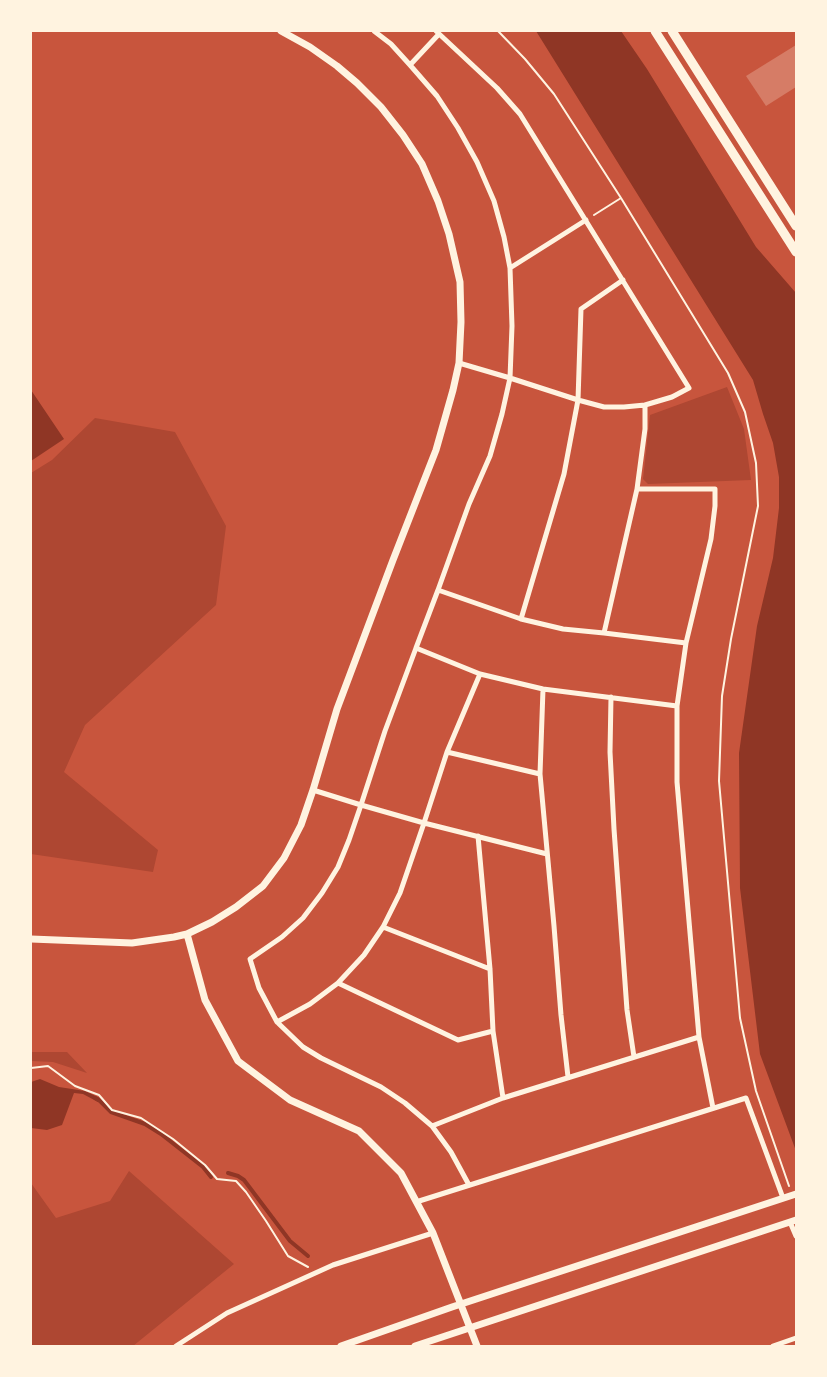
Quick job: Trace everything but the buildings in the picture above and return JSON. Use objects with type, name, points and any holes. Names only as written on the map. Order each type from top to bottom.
[{"type":"main road","points":[[655,31],[796,252]]},
{"type":"main road","points":[[672,31],[796,226]]},
{"type":"street","points":[[31,939],[132,943],[174,938],[187,934],[212,922],[263,886],[284,858],[314,790],[337,709],[436,450],[460,363],[460,282],[438,201],[422,164],[403,135],[381,107],[357,83],[317,52],[281,31]]},
{"type":"street","points":[[374,31],[390,44],[436,96],[458,128],[477,162],[494,201],[510,268],[512,326],[510,378],[490,456],[469,504],[385,731],[349,840],[338,867],[322,893],[303,918],[282,937],[250,959],[259,988],[277,1022],[303,1046],[321,1058],[381,1087],[406,1103],[432,1126],[451,1152],[469,1185]]},
{"type":"street","points":[[410,65],[438,33],[497,88],[520,114],[689,388],[672,397],[645,405],[604,407],[460,363]]},
{"type":"street","points":[[510,268],[586,220]]},
{"type":"street","points":[[521,619],[564,474],[578,400],[581,309],[623,280]]},
{"type":"street","points":[[604,633],[636,489],[645,429],[645,405]]},
{"type":"street","points":[[636,489],[715,489],[716,506],[686,643],[677,706],[677,782],[699,1037],[713,1108]]},
{"type":"street","points":[[438,590],[521,619],[563,630],[686,643]]},
{"type":"street","points":[[416,648],[480,674],[543,689],[677,706]]},
{"type":"street","points":[[277,1022],[310,1004],[338,983],[364,956],[383,927],[400,893],[447,752],[480,674]]},
{"type":"street","points":[[543,689],[540,774],[560,1015],[568,1077]]},
{"type":"street","points":[[611,697],[610,752],[614,829],[627,1010],[634,1057]]},
{"type":"street","points":[[447,752],[540,774]]},
{"type":"street","points":[[314,790],[361,805],[547,854]]},
{"type":"street","points":[[478,836],[490,968],[493,1031],[503,1098]]},
{"type":"street","points":[[383,927],[490,968]]},
{"type":"street","points":[[187,934],[205,1000],[238,1061],[290,1100],[359,1131],[401,1173],[433,1233],[477,1346]]},
{"type":"street","points":[[338,983],[458,1040],[493,1031]]},
{"type":"street","points":[[432,1126],[503,1098],[699,1037]]},
{"type":"street","points":[[416,1202],[746,1098],[783,1198]]},
{"type":"street","points":[[341,1346],[461,1304],[796,1194]]},
{"type":"street","points":[[415,1346],[793,1221],[796,1236]]},
{"type":"street","points":[[176,1346],[227,1313],[317,1272],[333,1265],[433,1233]]},
{"type":"street","points":[[773,1346],[796,1338]]},
{"type":"path","points":[[498,31],[525,59],[554,94],[621,198],[728,373],[745,412],[756,463],[758,506],[731,639],[722,696],[719,781],[740,1018],[756,1091],[790,1188]]},
{"type":"path","points":[[586,220],[621,198]]},
{"type":"path","points":[[31,1068],[48,1066],[75,1086],[99,1095],[112,1110],[141,1118],[173,1139],[205,1165],[217,1179],[236,1181],[246,1192],[288,1256],[317,1272]]},
{"type":"shaded area","points":[[536,31],[621,31],[647,69],[756,247],[796,293],[796,1151],[760,1054],[740,888],[739,753],[757,626],[773,558],[779,508],[779,477],[773,443],[753,380]]},
{"type":"shaded area","points":[[727,387],[744,429],[751,480],[648,484],[643,479],[650,415]]},
{"type":"shaded area","points":[[31,390],[64,439],[31,461]]},
{"type":"shaded area","points":[[95,418],[175,432],[226,526],[216,605],[85,725],[64,772],[158,850],[153,872],[31,854],[31,473],[52,460]]},
{"type":"shaded area","points":[[31,1052],[67,1052],[87,1073],[53,1062],[31,1061]]},
{"type":"shaded area","points":[[40,1079],[59,1087],[85,1091],[100,1098],[98,1102],[83,1094],[74,1093],[62,1125],[47,1130],[31,1128],[31,1082]]},
{"type":"shaded area","points":[[129,1171],[234,1264],[133,1346],[31,1346],[31,1183],[56,1218],[110,1201]]},
{"type":"waterway","points":[[95,1098],[111,1112],[145,1124],[161,1134],[203,1167],[211,1177]]},
{"type":"waterway","points":[[228,1173],[244,1180],[290,1241],[308,1256]]}]
